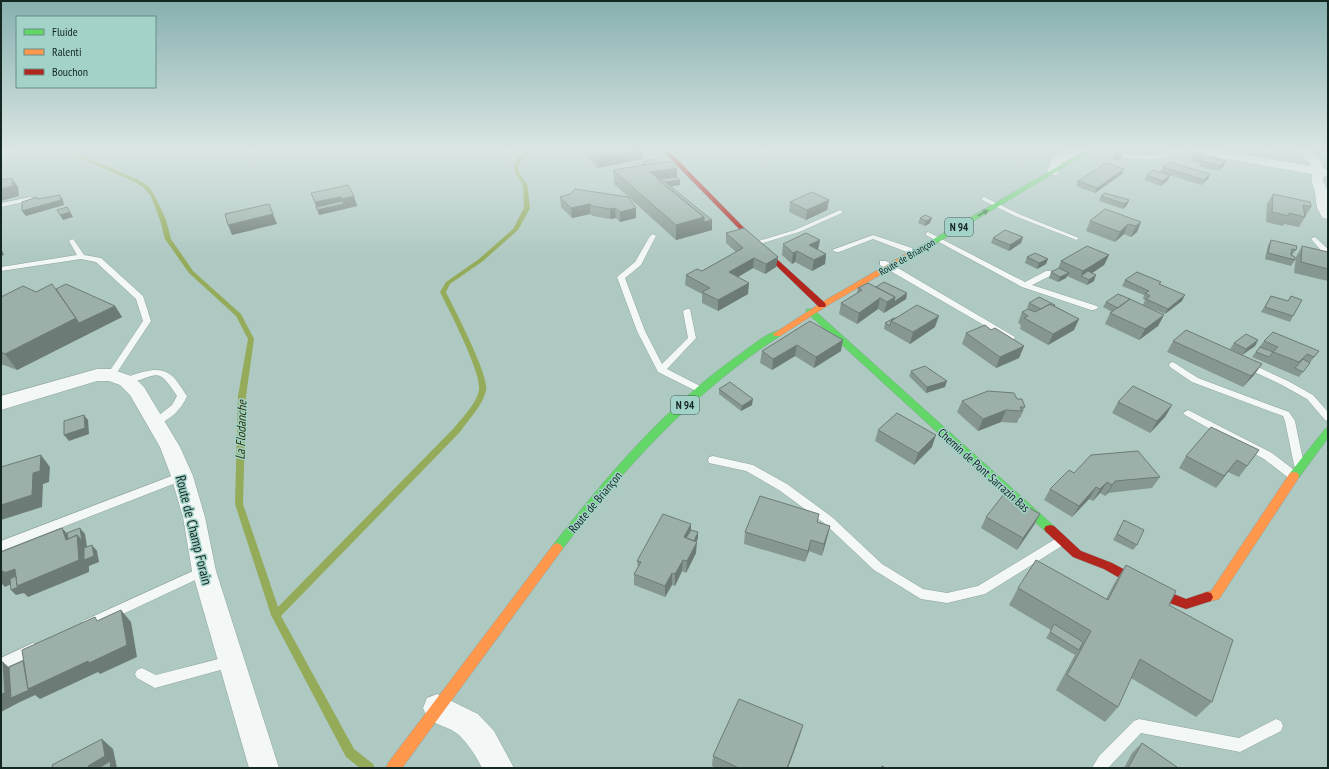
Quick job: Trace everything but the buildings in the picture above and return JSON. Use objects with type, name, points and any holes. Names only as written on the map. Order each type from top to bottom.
[{"type":"main road","points":[[700,186],[756,244],[824,303]]},
{"type":"main road","name":"Route de Briançon","points":[[393,768],[566,536],[621,471],[700,390],[735,362],[810,311],[886,265],[915,252],[1029,186]]},
{"type":"main road","name":"N 94","points":[[976,204],[987,197]]},
{"type":"main road","name":"Route de Briançon","points":[[886,265],[904,249],[940,226]]},
{"type":"main road","name":"Chemin de Pont Sarrazin Bas","points":[[810,311],[1077,554],[1108,566],[1157,593],[1186,604],[1215,595],[1296,473],[1328,431]]},
{"type":"street","points":[[1319,186],[1322,192],[1322,204],[1328,215]]},
{"type":"street","points":[[1,403],[77,380],[97,376],[119,378]]},
{"type":"street","name":"Route de Champ Forain","points":[[119,378],[146,404],[170,447],[182,476],[194,517],[204,571],[264,768]]},
{"type":"street","points":[[437,708],[468,724],[484,741],[499,768]]},
{"type":"lane","points":[[987,197],[1017,215],[1076,238]]},
{"type":"lane","points":[[1,205],[31,199]]},
{"type":"lane","points":[[756,244],[797,231],[840,212]]},
{"type":"lane","points":[[928,234],[1025,285],[1094,308]]},
{"type":"lane","points":[[653,236],[638,263],[622,277],[641,331],[661,370],[700,390]]},
{"type":"lane","points":[[836,250],[873,237],[915,252]]},
{"type":"lane","points":[[1314,240],[1328,253]]},
{"type":"lane","points":[[72,241],[81,257]]},
{"type":"lane","points":[[1,269],[81,257],[98,260],[140,298],[147,321],[119,378]]},
{"type":"lane","points":[[886,265],[1011,338]]},
{"type":"lane","points":[[1025,285],[1048,273]]},
{"type":"lane","points":[[661,370],[692,338],[687,311]]},
{"type":"lane","points":[[1238,361],[1285,383],[1310,397],[1328,418]]},
{"type":"lane","points":[[1173,365],[1195,380],[1286,414],[1290,421],[1296,473]]},
{"type":"lane","points":[[119,378],[161,373],[166,374],[174,383],[182,396],[180,403],[169,414],[156,422]]},
{"type":"lane","points":[[1188,413],[1268,456],[1296,473]]},
{"type":"lane","points":[[713,460],[749,468],[783,487],[828,520],[878,567],[921,594],[947,598],[981,590],[1062,540]]},
{"type":"lane","points":[[1,546],[182,476]]},
{"type":"lane","points":[[74,631],[204,571]]},
{"type":"lane","points":[[1,664],[44,644]]},
{"type":"lane","points":[[142,674],[155,682],[231,661]]},
{"type":"lane","points":[[1099,768],[1104,761],[1139,726],[1240,745],[1276,726]]},
{"type":"waterway","name":"La Flodanche","points":[[144,186],[153,196],[163,220],[168,239],[191,272],[239,315],[251,339],[242,396],[239,504],[276,615]]},
{"type":"waterway","points":[[276,615],[457,430],[480,398],[483,388],[478,369],[443,292],[448,283],[481,260],[515,230],[527,208],[525,186]]},
{"type":"waterway","name":"La Flodanche","points":[[276,615],[350,753],[369,768]]},
{"type":"traffic: fast","points":[[912,254],[1029,186]]},
{"type":"traffic: fast","points":[[810,311],[1050,529]]},
{"type":"traffic: fast","points":[[557,548],[617,474],[686,403],[734,363],[777,334]]},
{"type":"traffic: fast","points":[[1294,476],[1328,431]]},
{"type":"traffic: slow","points":[[777,334],[827,302],[912,254]]},
{"type":"traffic: slow","points":[[1207,597],[1215,595],[1294,476]]},
{"type":"traffic: slow","points":[[393,768],[557,548]]},
{"type":"traffic: jam","points":[[700,186],[756,243],[822,305]]},
{"type":"traffic: jam","points":[[1050,529],[1077,554],[1108,566],[1157,593],[1186,604],[1207,597]]}]
